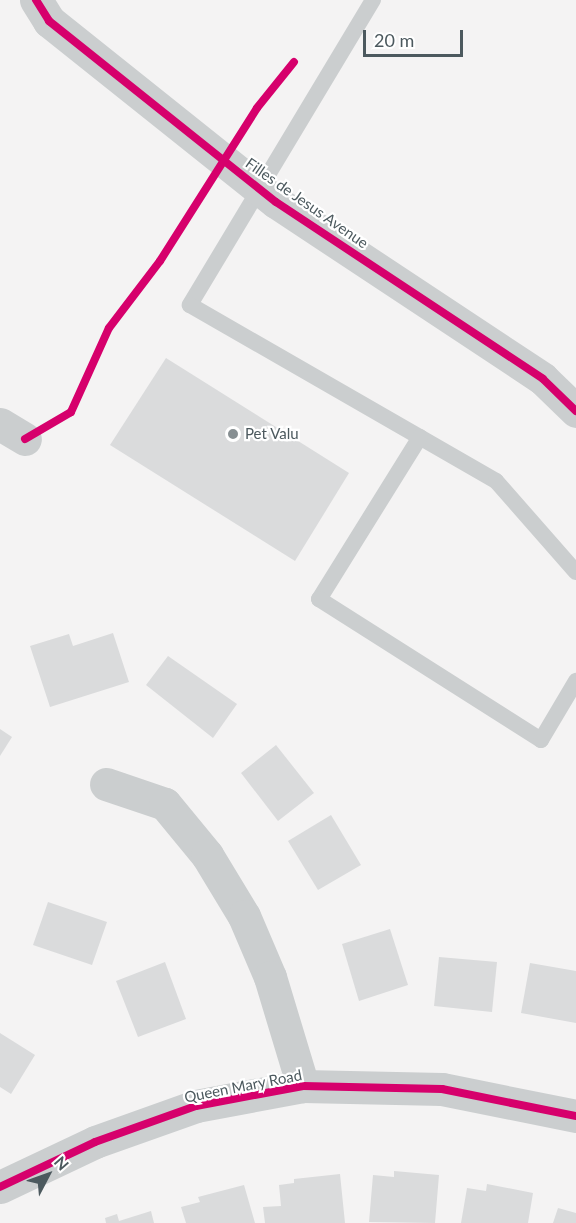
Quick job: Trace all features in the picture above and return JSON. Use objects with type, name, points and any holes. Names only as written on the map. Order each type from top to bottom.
[{"type":"street","name":"Filles de Jesus Avenue","points":[[36,0],[49,21],[259,188],[543,379],[576,411]]},
{"type":"street","points":[[106,784],[165,804],[207,855],[244,916],[270,977],[303,1086]]},
{"type":"street","name":"Queen Mary Road","points":[[0,1187],[94,1142],[196,1106],[303,1086],[442,1089],[576,1116]]},
{"type":"lane","points":[[373,0],[190,305],[496,481],[576,572]]},
{"type":"lane","points":[[420,437],[319,599],[541,740],[576,681]]},
{"type":"building","points":[[166,358],[349,473],[295,561],[110,445]]},
{"type":"building","points":[[113,633],[129,682],[50,707],[30,646],[69,634],[73,646]]},
{"type":"building","points":[[168,656],[237,704],[213,738],[146,685]]},
{"type":"building","points":[[0,729],[12,737],[0,756]]},
{"type":"building","points":[[276,745],[314,793],[278,821],[241,773]]},
{"type":"building","points":[[331,815],[361,865],[318,890],[288,841]]},
{"type":"building","points":[[48,902],[107,922],[92,965],[33,945]]},
{"type":"building","points":[[390,929],[408,985],[359,1001],[342,944]]},
{"type":"building","points":[[439,957],[497,962],[492,1012],[434,1006]]},
{"type":"building","points":[[165,962],[186,1019],[138,1037],[116,981]]},
{"type":"building","points":[[530,963],[576,971],[576,1023],[521,1013]]},
{"type":"building","points":[[0,1033],[35,1055],[11,1094],[0,1087]]},
{"type":"building","points":[[394,1171],[439,1175],[435,1223],[369,1222],[373,1175],[394,1177]]},
{"type":"building","points":[[340,1174],[345,1223],[265,1223],[263,1207],[281,1206],[279,1185],[294,1183],[294,1179]]},
{"type":"building","points":[[487,1184],[533,1193],[528,1223],[461,1223],[467,1188],[486,1191]]},
{"type":"building","points":[[244,1185],[255,1223],[186,1223],[181,1207],[200,1202],[198,1197]]},
{"type":"building","points":[[558,1208],[576,1213],[576,1223],[553,1223]]},
{"type":"building","points":[[151,1211],[154,1223],[106,1223],[105,1218],[117,1214],[119,1221]]},
{"type":"cycle path","points":[[36,0],[49,21],[276,202],[543,379],[576,411]]},
{"type":"cycle path","points":[[25,439],[71,412],[109,328],[160,261],[257,108],[294,62]]},
{"type":"cycle path","points":[[0,1187],[95,1142],[196,1106],[303,1086],[442,1089],[576,1116]]},
{"type":"place","name":"Pet Valu","points":[[233,434]]}]
